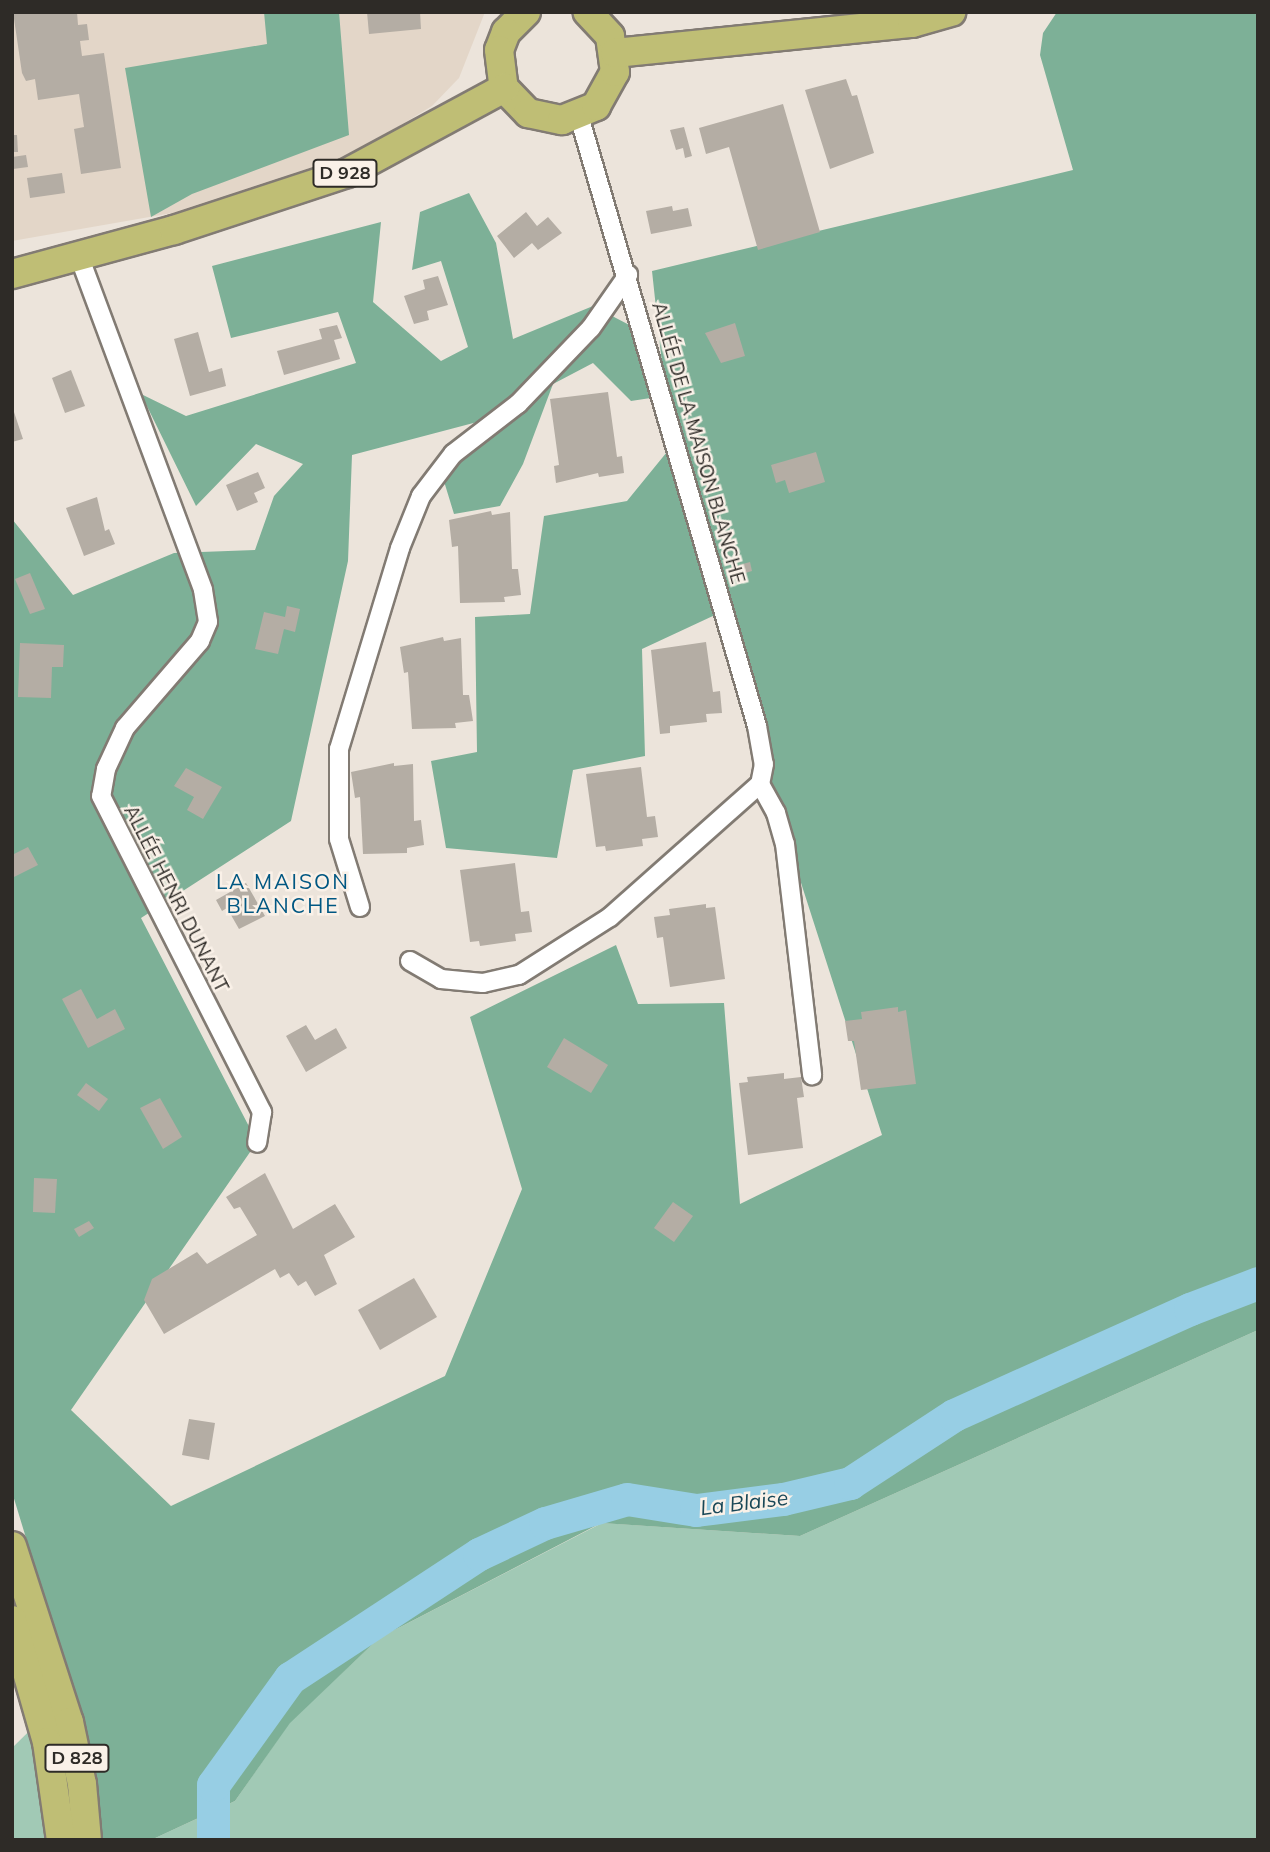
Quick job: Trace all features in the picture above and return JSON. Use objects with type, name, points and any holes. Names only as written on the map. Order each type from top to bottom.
[{"type":"main road","points":[[526,12],[506,32],[499,50],[504,88],[528,113],[562,120],[579,116],[608,91],[615,53],[610,36],[588,12]]},
{"type":"main road","points":[[615,53],[912,23],[951,12]]},
{"type":"main road","name":"D 928","points":[[12,274],[174,230],[347,173],[504,88]]},
{"type":"main road","name":"D 828","points":[[12,1546],[69,1722],[82,1784],[87,1840]]},
{"type":"main road","name":"D 828","points":[[12,1620],[47,1742],[61,1840]]},
{"type":"street","name":"ALLÉE DE LA MAISON BLANCHE","points":[[579,116],[628,275],[757,726],[764,764],[761,784]]},
{"type":"street","name":"ALLÉE HENRI DUNANT","points":[[79,256],[203,590],[208,622],[200,640],[125,728],[106,769],[101,796],[262,1112],[257,1143]]},
{"type":"street","points":[[360,908],[339,839],[339,749],[400,548],[421,496],[453,454],[518,404],[591,328],[628,275]]},
{"type":"street","points":[[410,961],[441,979],[483,983],[519,975],[610,917],[761,784],[785,844],[812,1074]]},
{"type":"shaded area","points":[[12,12],[485,12],[459,78],[432,106],[355,153],[178,212],[12,241]]},
{"type":"green space","points":[[264,12],[339,12],[349,135],[192,194],[151,217],[125,68],[267,44]]},
{"type":"green space","points":[[1057,12],[1258,12],[1258,1330],[800,1536],[601,1523],[379,1638],[290,1723],[235,1801],[151,1840],[99,1840],[72,1689],[12,1492],[12,519],[73,595],[174,553],[255,550],[274,496],[303,464],[256,444],[196,506],[141,394],[186,416],[356,363],[338,312],[231,338],[212,266],[381,222],[373,302],[441,361],[468,347],[441,261],[412,270],[420,212],[469,193],[496,243],[513,339],[593,306],[637,329],[657,397],[631,401],[593,363],[553,384],[523,464],[500,506],[454,514],[443,478],[490,431],[481,421],[352,455],[348,561],[291,821],[141,918],[257,1142],[71,1410],[171,1506],[445,1376],[522,1189],[470,1017],[616,945],[638,1004],[724,1003],[740,1204],[882,1135],[715,615],[642,649],[645,756],[573,770],[557,858],[446,848],[431,761],[477,752],[475,617],[530,614],[544,516],[627,501],[671,447],[652,271],[1073,170],[1040,55],[1043,33]]},
{"type":"green space","points":[[1258,1330],[1258,1840],[151,1840],[235,1801],[290,1722],[379,1638],[602,1523],[800,1536]]},
{"type":"green space","points":[[72,1689],[99,1840],[12,1840],[12,1748]]},
{"type":"building","points":[[13,12],[77,12],[78,25],[87,24],[89,40],[80,41],[82,56],[104,53],[121,168],[81,174],[74,129],[84,127],[79,94],[38,100],[35,79],[26,81],[22,73]]},
{"type":"building","points":[[367,12],[420,12],[421,29],[369,34]]},
{"type":"building","points":[[846,79],[852,96],[857,95],[874,153],[830,169],[805,90]]},
{"type":"building","points":[[783,104],[820,232],[758,250],[729,147],[706,154],[699,128]]},
{"type":"building","points":[[684,127],[692,156],[685,158],[683,148],[676,150],[670,130]]},
{"type":"building","points":[[12,135],[17,135],[18,152],[12,152]]},
{"type":"building","points":[[26,155],[28,167],[13,169],[12,157]]},
{"type":"building","points":[[62,173],[65,193],[30,198],[27,178]]},
{"type":"building","points":[[672,206],[673,211],[688,208],[692,226],[651,234],[646,211]]},
{"type":"building","points":[[526,212],[537,226],[548,217],[562,233],[538,250],[532,243],[514,258],[497,236]]},
{"type":"building","points":[[438,276],[448,305],[427,311],[429,320],[414,324],[404,296],[425,289],[423,280]]},
{"type":"building","points":[[735,323],[745,356],[721,363],[705,333]]},
{"type":"building","points":[[337,325],[342,338],[334,340],[340,359],[284,375],[277,351],[322,339],[319,329]]},
{"type":"building","points":[[198,332],[209,372],[222,368],[226,386],[190,396],[174,339]]},
{"type":"building","points":[[71,370],[85,406],[65,413],[52,378]]},
{"type":"building","points":[[608,392],[617,457],[622,456],[624,473],[599,477],[598,473],[556,483],[554,466],[559,465],[550,399]]},
{"type":"building","points":[[12,406],[23,439],[12,442]]},
{"type":"building","points":[[816,452],[825,482],[789,493],[785,480],[776,483],[771,465]]},
{"type":"building","points":[[258,472],[265,488],[254,493],[258,502],[237,511],[226,485]]},
{"type":"building","points":[[97,497],[105,531],[109,529],[115,544],[84,556],[66,508]]},
{"type":"building","points":[[491,511],[492,515],[510,512],[512,569],[518,569],[521,595],[504,597],[505,602],[460,603],[458,546],[452,547],[449,520]]},
{"type":"building","points":[[750,562],[752,571],[742,574],[739,565]]},
{"type":"building","points":[[30,573],[45,609],[30,614],[15,579]]},
{"type":"building","points":[[287,606],[300,609],[295,632],[284,629],[278,654],[255,649],[264,612],[285,617]]},
{"type":"building","points":[[443,637],[444,641],[461,638],[463,695],[469,695],[473,721],[455,723],[456,728],[412,729],[408,672],[404,673],[400,647]]},
{"type":"building","points":[[706,642],[713,692],[720,691],[722,713],[706,714],[707,722],[670,726],[670,733],[660,734],[651,650]]},
{"type":"building","points":[[20,643],[64,645],[63,667],[52,667],[51,698],[18,697]]},
{"type":"building","points":[[394,763],[394,766],[413,764],[414,821],[421,820],[424,845],[407,848],[407,853],[363,854],[360,797],[355,798],[351,772]]},
{"type":"building","points":[[641,767],[647,817],[655,816],[658,837],[642,839],[643,846],[606,851],[605,846],[596,847],[586,774]]},
{"type":"building","points":[[186,768],[222,787],[203,819],[187,810],[194,797],[174,786]]},
{"type":"building","points":[[28,847],[38,865],[12,878],[12,855]]},
{"type":"building","points":[[515,863],[521,912],[529,911],[532,932],[515,934],[516,941],[480,946],[479,941],[470,942],[460,870]]},
{"type":"building","points":[[246,883],[265,916],[239,929],[227,908],[222,911],[216,900]]},
{"type":"building","points":[[706,904],[706,908],[715,907],[725,979],[670,987],[663,937],[657,938],[654,917],[670,915],[669,909]]},
{"type":"building","points":[[81,989],[97,1019],[115,1009],[125,1029],[88,1048],[62,999]]},
{"type":"building","points":[[898,1007],[898,1012],[906,1010],[916,1084],[861,1090],[854,1041],[848,1041],[845,1021],[862,1019],[861,1012]]},
{"type":"building","points":[[306,1025],[315,1040],[336,1028],[347,1048],[306,1072],[286,1036]]},
{"type":"building","points":[[564,1038],[608,1065],[591,1093],[547,1067]]},
{"type":"building","points":[[784,1073],[784,1079],[801,1077],[804,1097],[797,1098],[803,1148],[748,1155],[739,1083],[748,1082],[747,1077]]},
{"type":"building","points":[[86,1083],[108,1099],[99,1111],[77,1095]]},
{"type":"building","points":[[160,1098],[182,1137],[163,1149],[140,1108]]},
{"type":"building","points":[[265,1173],[293,1229],[335,1204],[355,1237],[324,1255],[337,1284],[315,1296],[306,1281],[298,1286],[289,1273],[280,1278],[275,1269],[164,1334],[144,1300],[152,1279],[197,1252],[207,1264],[257,1235],[240,1207],[234,1209],[226,1197]]},
{"type":"building","points":[[34,1178],[57,1179],[55,1213],[33,1212]]},
{"type":"building","points":[[673,1202],[693,1216],[674,1242],[654,1228]]},
{"type":"building","points":[[89,1221],[94,1228],[79,1237],[74,1229]]},
{"type":"building","points":[[414,1278],[437,1317],[380,1350],[358,1310]]},
{"type":"building","points":[[189,1419],[215,1423],[209,1460],[182,1455]]},
{"type":"waterway","name":"La Blaise","points":[[213,1840],[213,1785],[290,1678],[479,1554],[545,1523],[627,1499],[696,1510],[783,1499],[850,1483],[954,1415],[1190,1309],[1258,1283]]},
{"type":"district","name":"LA MAISON BLANCHE","points":[[283,893]]}]
